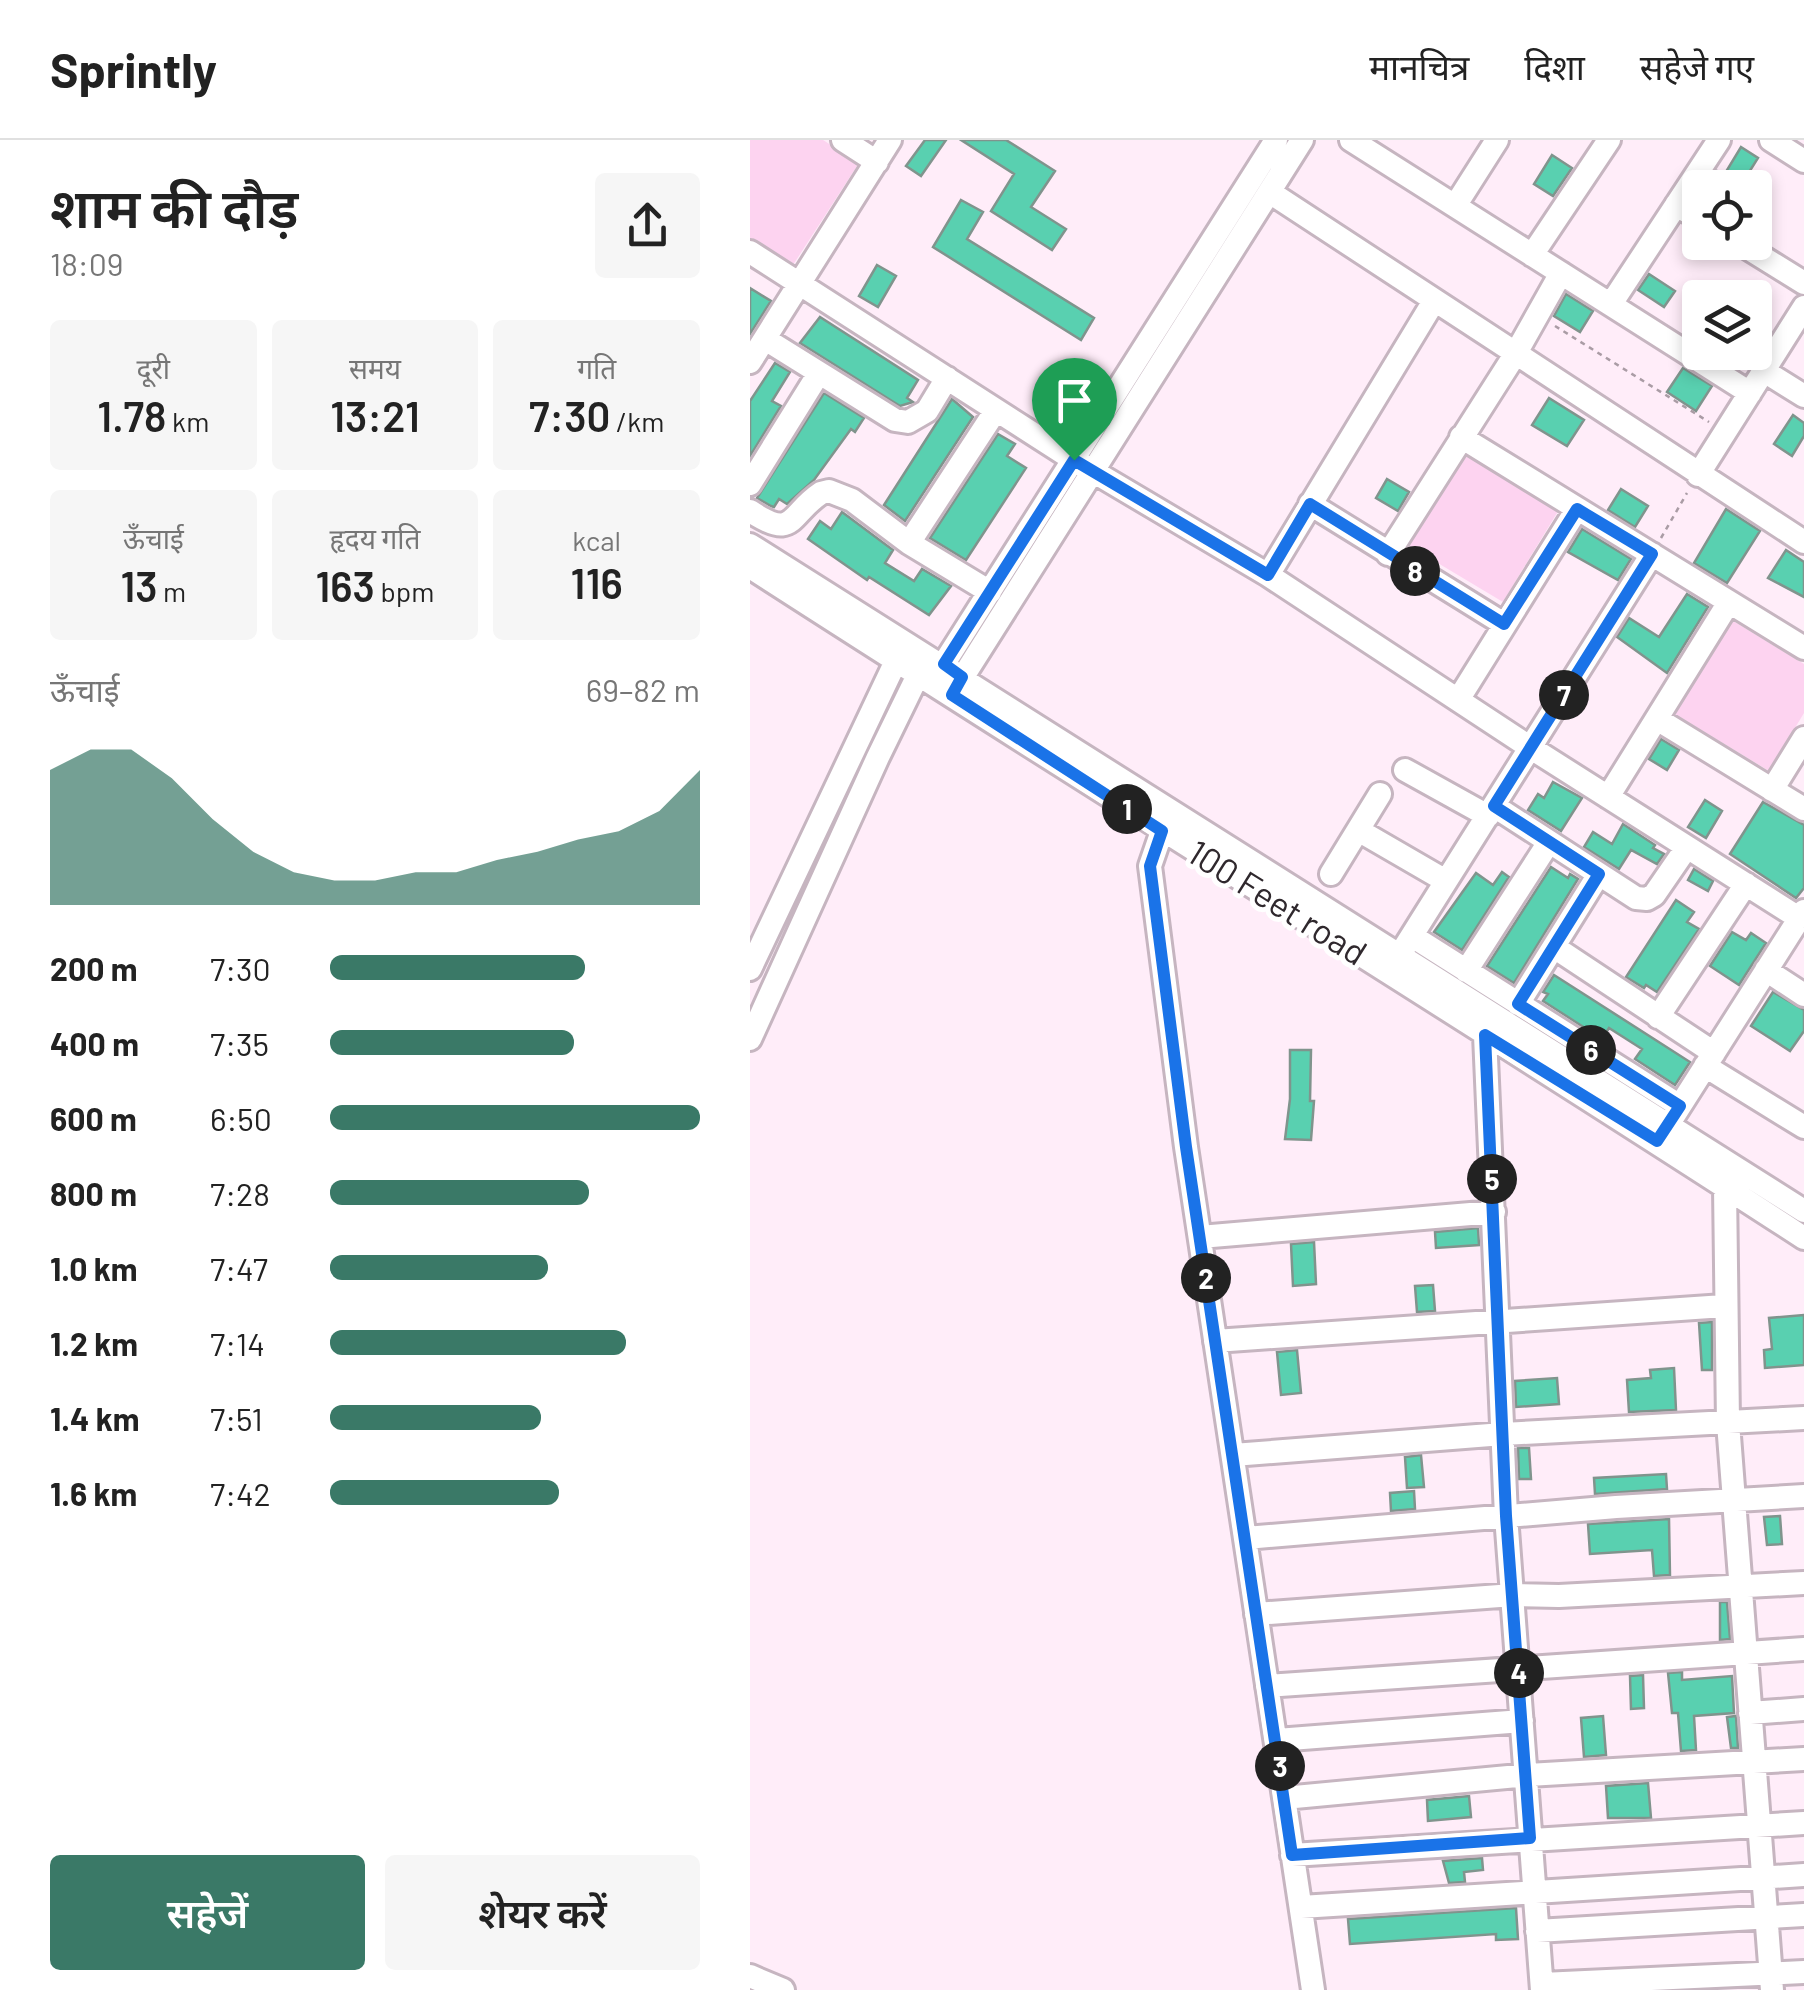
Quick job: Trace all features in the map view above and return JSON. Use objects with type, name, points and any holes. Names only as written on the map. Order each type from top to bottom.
[{"type":"street","points":[[843,140],[877,162]]},
{"type":"street","points":[[750,362],[890,140]]},
{"type":"street","points":[[1351,140],[1750,393]]},
{"type":"street","points":[[1455,206],[1497,140]]},
{"type":"street","points":[[1532,255],[1609,140]]},
{"type":"street","points":[[1610,304],[1719,140]]},
{"type":"street","points":[[1771,140],[1804,161]]},
{"type":"street","points":[[941,679],[1271,193],[1285,147]]},
{"type":"street","points":[[750,1040],[760,987],[990,592],[1083,465],[1285,147]]},
{"type":"street","points":[[1271,193],[1804,542]]},
{"type":"street","points":[[1676,205],[1682,209]]},
{"type":"street","points":[[750,252],[1083,465],[1268,575],[1746,884],[1802,915],[1668,1124],[1518,1004],[1412,936]]},
{"type":"street","points":[[1768,260],[1804,282]]},
{"type":"street","points":[[1388,554],[1516,353],[1561,273]]},
{"type":"street","points":[[1268,575],[1434,301]]},
{"type":"street","points":[[1698,475],[1803,312]]},
{"type":"street","points":[[764,339],[895,420],[908,422],[928,411],[946,378]]},
{"type":"street","points":[[1764,371],[1804,396]]},
{"type":"street","points":[[750,484],[819,373]]},
{"type":"street","points":[[910,544],[996,410]]},
{"type":"street","points":[[1461,437],[1804,648]]},
{"type":"street","points":[[750,511],[768,523],[788,525],[811,499],[829,491],[852,500],[910,544],[990,592]]},
{"type":"street","points":[[1310,504],[1504,624]]},
{"type":"street","points":[[1458,700],[1577,509]]},
{"type":"street","name":"100 Feet road","points":[[750,545],[1162,831],[1485,1035],[1668,1124],[1725,1187],[1804,1238]]},
{"type":"street","points":[[1399,956],[1652,554]]},
{"type":"street","name":"100 Feet road","points":[[750,568],[896,661],[941,679],[1399,956],[1804,1211]]},
{"type":"street","points":[[1608,797],[1730,602]]},
{"type":"street","points":[[750,969],[896,661]]},
{"type":"street","points":[[1657,718],[1804,809]]},
{"type":"street","points":[[1772,790],[1804,738]]},
{"type":"street","points":[[1406,770],[1549,842],[1636,898],[1647,899],[1661,888],[1688,847]]},
{"type":"street","points":[[1332,874],[1380,794]]},
{"type":"street","points":[[1358,830],[1446,882]]},
{"type":"street","points":[[1162,831],[1150,866],[1200,1238],[1313,1990]]},
{"type":"street","points":[[1466,971],[1549,842]]},
{"type":"street","points":[[1518,1004],[1599,874]]},
{"type":"street","points":[[1658,1017],[1746,884]]},
{"type":"street","points":[[1554,948],[1658,1017],[1804,1127]]},
{"type":"street","points":[[1766,970],[1804,995]]},
{"type":"street","points":[[1485,1035],[1506,1516],[1542,1987],[1772,1982],[1804,1972]]},
{"type":"street","points":[[1725,1187],[1728,1423],[1772,1982]]},
{"type":"street","points":[[1200,1238],[1494,1212]]},
{"type":"street","points":[[1215,1341],[1724,1306]]},
{"type":"street","points":[[1233,1455],[1503,1434],[1804,1418]]},
{"type":"street","points":[[1246,1538],[1804,1496]]},
{"type":"street","points":[[1256,1614],[1512,1595],[1804,1583]]},
{"type":"street","points":[[1267,1686],[1804,1649]]},
{"type":"street","points":[[1750,1713],[1804,1709]]},
{"type":"street","points":[[1277,1740],[1522,1721]]},
{"type":"street","points":[[1284,1798],[1528,1775],[1804,1759]]},
{"type":"street","points":[[1292,1855],[1804,1823]]},
{"type":"street","points":[[1300,1907],[1804,1876]]},
{"type":"street","points":[[1537,1931],[1804,1915]]},
{"type":"street","points":[[750,1976],[783,1990]]},
{"type":"path","points":[[1537,314],[1725,432]]},
{"type":"path","points":[[1652,554],[1698,475]]},
{"type":"shaded area","points":[[750,140],[823,140],[859,163],[793,265],[750,238]]},
{"type":"shaded area","points":[[1463,450],[1560,508],[1503,602],[1406,544]]},
{"type":"shaded area","points":[[1730,619],[1804,664],[1804,713],[1769,771],[1673,713]]},
{"type":"building","points":[[925,140],[946,140],[921,176],[906,166]]},
{"type":"building","points":[[961,140],[1006,140],[1055,171],[1031,207],[1066,229],[1052,250],[991,211],[1014,174]]},
{"type":"building","points":[[1741,147],[1758,158],[1750,170],[1727,170]]},
{"type":"building","points":[[1552,155],[1572,168],[1553,196],[1534,184]]},
{"type":"building","points":[[961,200],[983,212],[967,239],[1094,318],[1081,340],[933,247]]},
{"type":"building","points":[[877,265],[896,276],[878,307],[859,296]]},
{"type":"building","points":[[1649,274],[1675,291],[1664,307],[1638,290]]},
{"type":"building","points":[[750,288],[771,301],[750,334]]},
{"type":"building","points":[[1566,294],[1593,311],[1580,332],[1554,316]]},
{"type":"building","points":[[820,317],[918,380],[907,398],[913,402],[900,406],[800,343]]},
{"type":"building","points":[[775,363],[790,372],[772,401],[781,406],[750,456],[750,401]]},
{"type":"building","points":[[1682,370],[1712,386],[1696,411],[1667,392]]},
{"type":"building","points":[[824,393],[864,418],[855,432],[851,429],[814,480],[787,504],[779,499],[771,506],[757,498]]},
{"type":"building","points":[[1549,398],[1584,420],[1567,446],[1532,425]]},
{"type":"building","points":[[952,399],[973,417],[905,521],[884,505]]},
{"type":"building","points":[[1793,415],[1804,423],[1804,436],[1792,456],[1774,444]]},
{"type":"building","points":[[998,434],[1015,444],[1007,456],[1026,468],[966,560],[930,538]]},
{"type":"building","points":[[1387,479],[1409,492],[1398,511],[1376,498]]},
{"type":"building","points":[[1621,489],[1648,506],[1635,527],[1608,510]]},
{"type":"building","points":[[1726,509],[1760,531],[1727,583],[1694,563]]},
{"type":"building","points":[[842,512],[893,550],[885,563],[914,581],[922,569],[951,586],[929,615],[869,577],[867,580],[808,539],[820,521],[831,529]]},
{"type":"building","points":[[1582,529],[1631,559],[1618,580],[1568,552]]},
{"type":"building","points":[[1786,550],[1804,562],[1804,597],[1768,578]]},
{"type":"building","points":[[1687,594],[1708,607],[1667,673],[1617,637],[1629,618],[1659,637]]},
{"type":"building","points":[[1661,739],[1679,750],[1667,770],[1649,759]]},
{"type":"building","points":[[1553,782],[1582,798],[1561,831],[1528,810],[1538,794],[1544,798]]},
{"type":"building","points":[[1705,800],[1722,811],[1706,838],[1688,827]]},
{"type":"building","points":[[1763,802],[1804,825],[1804,888],[1796,898],[1730,854]]},
{"type":"building","points":[[1623,824],[1664,854],[1657,864],[1631,850],[1619,869],[1584,847],[1593,832],[1612,844]]},
{"type":"building","points":[[1551,867],[1568,878],[1570,874],[1578,879],[1514,983],[1487,966]]},
{"type":"building","points":[[1694,869],[1713,881],[1708,891],[1688,880]]},
{"type":"building","points":[[1502,872],[1509,877],[1462,950],[1434,932],[1476,873],[1493,885]]},
{"type":"building","points":[[1676,900],[1694,912],[1687,922],[1699,929],[1657,992],[1626,977]]},
{"type":"building","points":[[1732,932],[1746,940],[1751,933],[1766,943],[1739,985],[1710,966]]},
{"type":"building","points":[[1554,975],[1690,1062],[1675,1085],[1635,1059],[1642,1049],[1609,1028],[1602,1039],[1543,1001],[1548,994],[1543,992]]},
{"type":"building","points":[[1773,992],[1804,1010],[1804,1031],[1790,1051],[1751,1026]]},
{"type":"building","points":[[1290,1050],[1311,1050],[1311,1140],[1285,1139]]},
{"type":"building","points":[[1478,1228],[1479,1245],[1436,1248],[1435,1232]]},
{"type":"building","points":[[1314,1242],[1316,1284],[1293,1286],[1291,1244]]},
{"type":"building","points":[[1433,1285],[1435,1311],[1417,1312],[1415,1286]]},
{"type":"building","points":[[1804,1315],[1804,1365],[1765,1368],[1764,1350],[1772,1349],[1769,1318]]},
{"type":"building","points":[[1712,1322],[1712,1370],[1702,1370],[1699,1323]]},
{"type":"building","points":[[1297,1350],[1301,1393],[1281,1395],[1277,1352]]},
{"type":"building","points":[[1674,1368],[1676,1410],[1629,1412],[1627,1380],[1651,1378],[1650,1370]]},
{"type":"building","points":[[1557,1378],[1559,1404],[1516,1407],[1515,1381]]},
{"type":"building","points":[[1518,1448],[1529,1448],[1531,1479],[1519,1479]]},
{"type":"building","points":[[1421,1455],[1424,1487],[1407,1488],[1405,1457]]},
{"type":"building","points":[[1666,1474],[1667,1489],[1595,1494],[1594,1478]]},
{"type":"building","points":[[1414,1491],[1415,1509],[1391,1511],[1390,1493]]},
{"type":"building","points":[[1780,1516],[1782,1544],[1767,1545],[1764,1517]]},
{"type":"building","points":[[1669,1519],[1670,1575],[1654,1576],[1652,1550],[1590,1554],[1588,1524]]},
{"type":"building","points":[[1720,1602],[1727,1602],[1730,1639],[1720,1640]]},
{"type":"building","points":[[1682,1672],[1682,1680],[1732,1676],[1734,1713],[1694,1716],[1696,1750],[1681,1751],[1678,1713],[1672,1713],[1668,1673]]},
{"type":"building","points":[[1643,1675],[1644,1708],[1631,1709],[1630,1676]]},
{"type":"building","points":[[1603,1716],[1606,1755],[1584,1757],[1581,1718]]},
{"type":"building","points":[[1736,1716],[1738,1748],[1731,1748],[1727,1717]]},
{"type":"building","points":[[1648,1783],[1651,1818],[1608,1818],[1606,1786]]},
{"type":"building","points":[[1469,1796],[1471,1817],[1428,1821],[1427,1800]]},
{"type":"building","points":[[1482,1858],[1483,1870],[1464,1872],[1465,1882],[1449,1883],[1443,1861]]},
{"type":"building","points":[[1516,1908],[1518,1939],[1496,1940],[1496,1934],[1350,1944],[1348,1919]]},
{"type":"route","points":[[1074,460],[1268,575],[1310,504],[1504,624],[1577,509],[1652,554],[1494,806],[1599,874],[1518,1004],[1680,1106],[1657,1141],[1485,1035],[1506,1516],[1530,1838],[1292,1855],[1186,1147],[1150,866],[1162,831],[952,695],[962,677],[944,664],[1074,460]]}]
